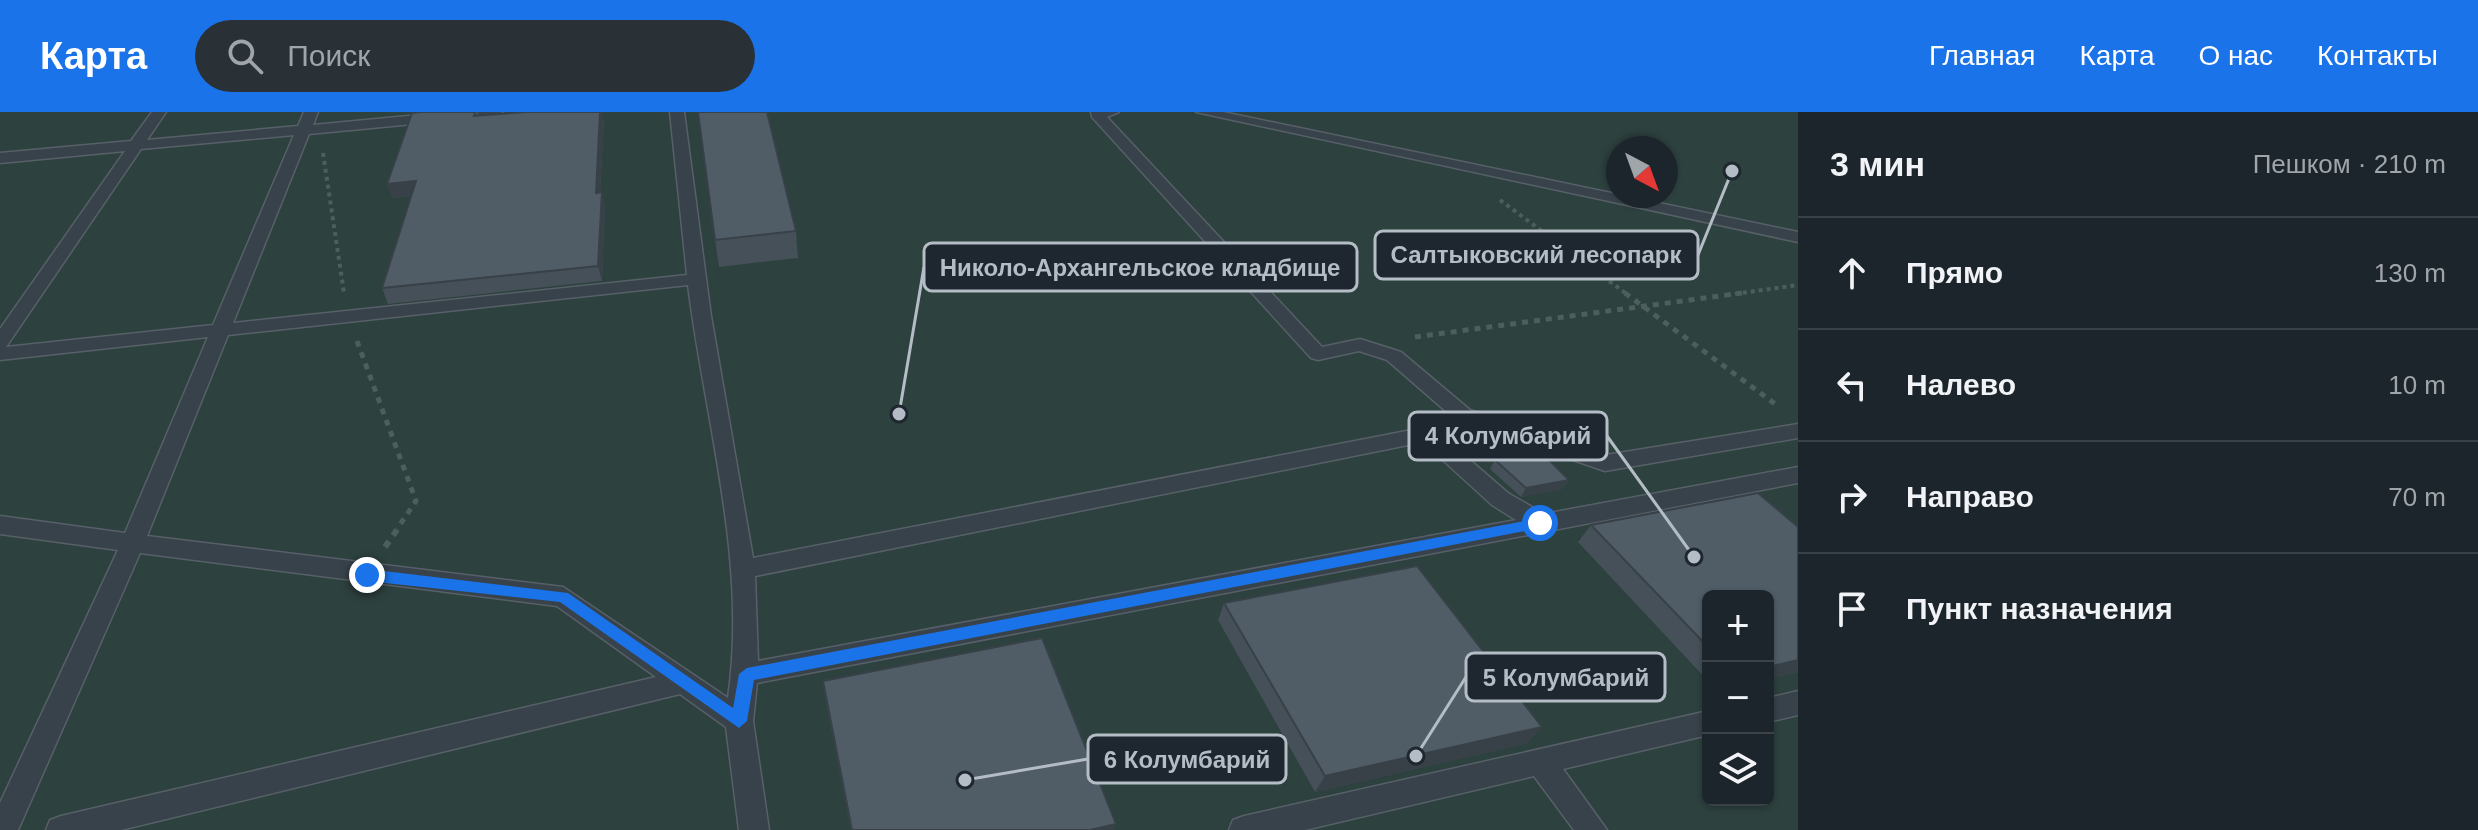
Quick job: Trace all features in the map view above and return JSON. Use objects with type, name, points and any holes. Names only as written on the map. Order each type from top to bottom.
[{"type":"lane","points":[[0,343],[159,112]]},
{"type":"lane","points":[[0,158],[312,123],[496,112]]},
{"type":"lane","points":[[677,112],[696,279],[745,569],[747,674],[739,721],[754,830]]},
{"type":"lane","points":[[1203,112],[1798,237]]},
{"type":"lane","points":[[1101,113],[1318,354],[1360,345],[1394,356],[1463,415],[1605,463],[1798,431]]},
{"type":"lane","points":[[3,830],[133,542],[312,123]]},
{"type":"lane","points":[[0,354],[696,279]]},
{"type":"lane","points":[[745,569],[1427,434],[1500,499],[1540,523]]},
{"type":"lane","points":[[747,674],[1798,475]]},
{"type":"lane","points":[[0,525],[367,575],[563,597],[739,721]]},
{"type":"lane","points":[[61,830],[684,682]]},
{"type":"lane","points":[[1774,709],[1798,703]]},
{"type":"lane","points":[[1244,830],[1702,724]]},
{"type":"lane","points":[[1540,762],[1592,830]]},
{"type":"path","points":[[312,123],[347,315],[416,501],[367,575]]},
{"type":"path","points":[[1453,165],[1786,412]]},
{"type":"path","points":[[1360,345],[1798,285]]},
{"type":"green space","points":[[0,112],[1798,112],[1798,830],[0,830]]},
{"type":"building","points":[[475,112],[474,116],[600,112],[596,193],[602,192],[598,266],[382,288],[416,181],[387,184],[412,113]]},
{"type":"building","points":[[698,112],[767,112],[796,231],[715,240]]},
{"type":"building","points":[[1540,451],[1569,480],[1526,488],[1495,460]]},
{"type":"building","points":[[1758,493],[1798,527],[1798,660],[1774,666],[1774,590],[1702,590],[1702,641],[1591,525]]},
{"type":"building","points":[[1417,566],[1542,727],[1325,776],[1224,603]]},
{"type":"building","points":[[1042,638],[1116,824],[1090,830],[852,830],[823,681]]},
{"type":"place","name":"Салтыковский лесопарк","points":[[1732,171]]},
{"type":"place","name":"Николо-Архангельское кладбище","points":[[899,414]]},
{"type":"place","name":"4 Колумбарий","points":[[1694,557]]},
{"type":"place","name":"5 Колумбарий","points":[[1416,756]]},
{"type":"place","name":"6 Колумбарий","points":[[965,780]]},
{"type":"route","points":[[367,575],[563,597],[739,721],[747,674],[1540,523]]}]
